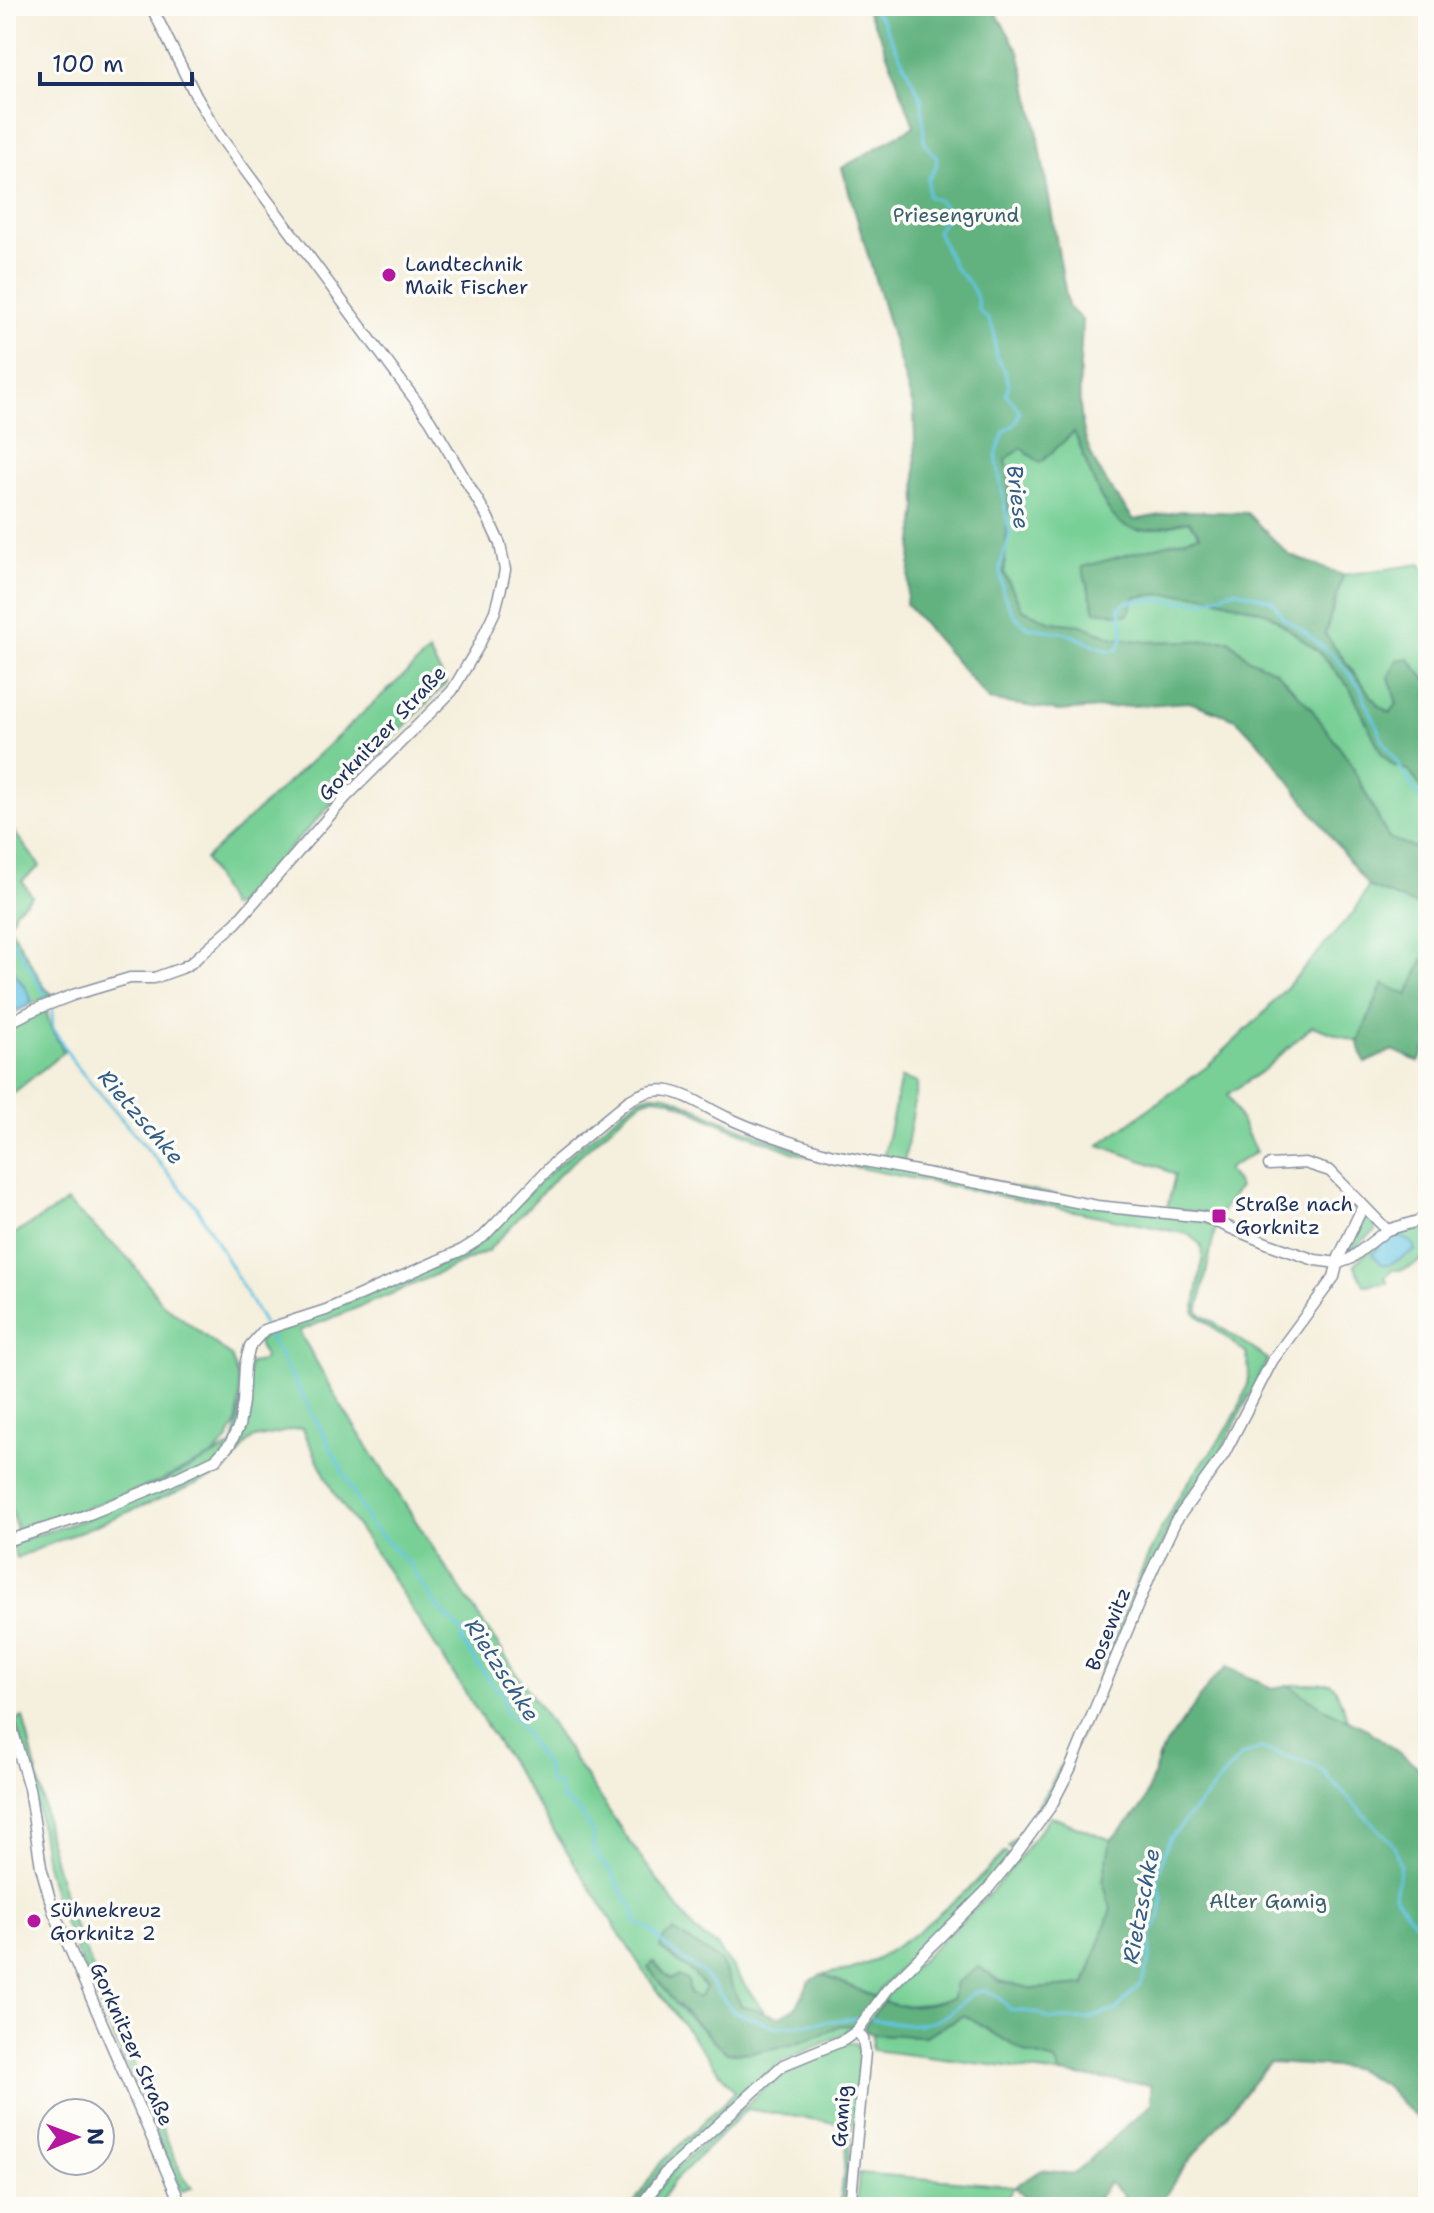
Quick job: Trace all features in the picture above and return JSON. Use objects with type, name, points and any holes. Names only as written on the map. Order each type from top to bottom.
[{"type":"street","name":"Gorknitzer Straße","points":[[6,1024],[50,1004],[130,978],[154,978],[182,968],[236,923],[345,798],[452,691],[495,611],[505,570],[500,544],[487,516],[430,420],[219,135],[151,6]]},
{"type":"street","points":[[6,1541],[84,1516],[216,1459],[230,1444],[239,1426],[245,1365],[250,1346],[264,1330],[326,1310],[462,1250],[483,1237],[555,1162],[628,1101],[653,1090],[682,1095],[728,1118],[833,1155],[1097,1206],[1204,1217],[1315,1260],[1339,1263]]},
{"type":"street","points":[[1269,1165],[1305,1163],[1330,1171],[1387,1230]]},
{"type":"street","name":"Bosewitz","points":[[857,2031],[887,1990],[987,1890],[1051,1806],[1070,1769],[1175,1522],[1224,1454],[1272,1361],[1334,1277],[1339,1257],[1363,1206]]},
{"type":"street","name":"Bosewitz","points":[[1339,1263],[1350,1259],[1387,1230],[1428,1218]]},
{"type":"street","name":"Gorknitzer Straße","points":[[6,1708],[29,1788],[41,1867],[53,1910],[182,2207]]},
{"type":"street","points":[[640,2207],[666,2172],[783,2065],[844,2040],[857,2031]]},
{"type":"street","name":"Gamig","points":[[850,2207],[865,2052],[863,2039],[857,2031]]},
{"type":"green space","name":"Priesengrund","points":[[864,6],[992,6],[1019,52],[1035,118],[1068,307],[1082,320],[1080,375],[1083,429],[1099,470],[1134,520],[1182,511],[1247,513],[1289,555],[1343,575],[1325,634],[1378,705],[1390,713],[1397,704],[1389,677],[1397,660],[1408,658],[1428,682],[1428,796],[1408,770],[1392,765],[1382,754],[1350,688],[1320,653],[1268,613],[1204,595],[1163,594],[1135,597],[1128,615],[1095,611],[1082,567],[1200,535],[1189,521],[1147,529],[1123,525],[1113,516],[1096,488],[1074,432],[1040,463],[1022,448],[1006,459],[1010,482],[1004,573],[1022,609],[1051,622],[1081,625],[1114,638],[1147,642],[1229,640],[1249,659],[1276,671],[1310,707],[1350,762],[1388,838],[1414,848],[1428,846],[1428,910],[1368,886],[1266,750],[1236,719],[1189,702],[1058,711],[989,700],[906,604],[917,506],[914,410],[842,168],[914,126],[880,35]]},
{"type":"green space","points":[[1074,431],[1087,460],[1138,530],[1190,521],[1200,536],[1083,567],[1135,597],[1204,595],[1268,613],[1320,653],[1350,688],[1382,754],[1392,765],[1408,770],[1428,796],[1428,846],[1415,848],[1388,838],[1363,787],[1276,671],[1249,659],[1229,640],[1147,642],[1114,638],[1081,625],[1051,622],[1022,609],[1004,573],[1010,482],[1005,459],[1022,448]]},
{"type":"green space","points":[[1421,564],[1428,579],[1428,682],[1408,658],[1389,677],[1397,704],[1390,713],[1378,705],[1325,634],[1343,575]]},
{"type":"green space","points":[[429,652],[446,683],[235,906],[230,907],[205,859]]},
{"type":"green space","points":[[6,821],[40,866],[22,881],[32,896],[15,911],[9,925],[45,988],[53,995],[31,1004],[30,995],[6,960]]},
{"type":"green space","points":[[1368,886],[1428,910],[1428,949],[1408,995],[1383,985],[1358,1042],[1312,1026],[1265,1069],[1228,1094],[1256,1152],[1227,1169],[1239,1187],[1219,1215],[1167,1208],[1175,1175],[1099,1145],[1208,1066],[1263,1014],[1355,911]]},
{"type":"green space","points":[[1428,949],[1428,1045],[1419,1062],[1393,1050],[1365,1063],[1358,1042],[1383,984],[1408,995]]},
{"type":"green space","points":[[46,1010],[51,1028],[64,1052],[6,1099],[6,1029]]},
{"type":"green space","points":[[901,1078],[918,1083],[904,1163],[883,1159]]},
{"type":"green space","points":[[667,1095],[796,1149],[1216,1225],[1198,1312],[1268,1359],[1220,1453],[1191,1489],[1172,1520],[1061,1776],[1048,1803],[1013,1852],[1008,1847],[1038,1806],[1062,1763],[1160,1531],[1185,1487],[1234,1417],[1247,1386],[1249,1371],[1246,1353],[1194,1312],[1203,1258],[1201,1245],[1188,1234],[830,1162],[795,1153],[669,1099],[654,1097],[628,1112],[559,1174],[488,1251],[299,1331],[340,1404],[629,1841],[695,1931],[717,1946],[765,2013],[741,2006],[721,1962],[660,1948],[707,1987],[699,1998],[680,1987],[654,1962],[649,1968],[676,2005],[727,2053],[791,2045],[840,2025],[855,2026],[777,2065],[662,2169],[635,2207],[631,2207],[659,2165],[735,2092],[641,1967],[381,1561],[334,1493],[302,1428],[255,1438],[248,1442],[223,1473],[16,1558],[12,1543],[89,1518],[233,1446],[250,1363],[262,1361],[265,1356],[258,1342],[263,1336],[464,1255],[557,1166],[625,1109],[642,1097]]},
{"type":"green space","points":[[67,1202],[130,1260],[162,1303],[231,1356],[238,1376],[240,1398],[236,1424],[227,1441],[214,1455],[156,1483],[17,1533],[6,1488],[6,1239]]},
{"type":"green space","points":[[1363,1216],[1368,1216],[1375,1223],[1375,1231],[1349,1252],[1348,1251]]},
{"type":"green space","points":[[1428,1224],[1428,1254],[1412,1266],[1392,1270],[1385,1277],[1388,1283],[1364,1285],[1354,1264],[1378,1241]]},
{"type":"green space","name":"Alter Gamig","points":[[1227,1667],[1272,1688],[1288,1685],[1324,1708],[1367,1729],[1417,1766],[1428,1786],[1428,2130],[1383,2084],[1354,2068],[1269,2063],[1181,2171],[1158,2207],[1123,2207],[1124,2195],[1109,2183],[1088,2207],[1032,2207],[1015,2186],[1042,2170],[1074,2174],[1151,2104],[1151,2085],[1061,2074],[1055,2061],[1026,2053],[964,2015],[925,2036],[873,2034],[865,2031],[864,2026],[883,2001],[909,2006],[953,1998],[956,1983],[979,1967],[999,1981],[1034,1989],[1085,1985],[1111,1909],[1103,1881],[1111,1840],[1143,1806],[1161,1752],[1211,1682]]},
{"type":"green space","points":[[1330,1683],[1335,1687],[1349,1721],[1288,1685]]},
{"type":"green space","points":[[23,1717],[41,1790],[49,1841],[69,1913],[182,2175],[192,2188],[181,2191],[57,1907],[46,1864],[34,1786],[15,1721]]},
{"type":"green space","points":[[1050,1816],[1111,1840],[1103,1881],[1111,1908],[1085,1985],[1034,1989],[999,1981],[979,1967],[954,1998],[929,2004],[894,2006],[883,2001],[990,1893]]},
{"type":"green space","points":[[1005,1852],[1009,1857],[985,1886],[875,1997],[822,1974],[850,1970],[874,1961],[916,1933],[973,1885]]},
{"type":"green space","points":[[674,1931],[721,1962],[741,2006],[780,2017],[797,2006],[809,1982],[822,1974],[875,1997],[855,2026],[840,2025],[791,2045],[727,2053],[676,2005],[649,1968],[653,1962],[670,1979],[679,1976],[688,1981],[690,1994],[699,1998],[706,1988],[695,1975],[660,1948],[664,1937]]},
{"type":"green space","points":[[964,2015],[1026,2053],[1056,2061],[1061,2074],[872,2050],[873,2034],[925,2036]]},
{"type":"green space","points":[[844,2043],[855,2043],[860,2056],[844,2207],[840,2207],[849,2125],[747,2109],[674,2181],[656,2207],[645,2207],[671,2173],[784,2070]]},
{"type":"green space","points":[[859,2173],[1015,2186],[1001,2207],[881,2207],[856,2204]]},
{"type":"water","points":[[6,960],[30,995],[31,1004],[6,1017]]},
{"type":"water","points":[[1397,1235],[1413,1243],[1415,1251],[1388,1265],[1382,1264],[1372,1254],[1379,1247],[1379,1242]]},
{"type":"waterway","name":"Briese","points":[[869,6],[882,20],[922,100],[924,142],[937,158],[936,168],[928,179],[928,196],[939,201],[946,210],[945,219],[937,231],[954,267],[976,295],[979,311],[989,320],[994,332],[996,357],[1009,385],[1006,394],[1020,411],[1015,424],[1004,432],[996,456],[1010,535],[1000,567],[1003,593],[1014,615],[1028,627],[1066,633],[1110,651],[1118,649],[1121,644],[1123,628],[1119,608],[1127,602],[1202,602],[1235,590],[1273,601],[1283,618],[1333,655],[1359,686],[1384,742],[1428,811]]},
{"type":"waterway","name":"Rietzschke","points":[[6,930],[48,998]]},
{"type":"waterway","name":"Rietzschke","points":[[52,1009],[53,1028],[74,1063],[196,1206],[264,1324]]},
{"type":"waterway","name":"Rietzschke","points":[[268,1335],[369,1523],[411,1566],[437,1607],[463,1632],[461,1640],[493,1686],[502,1692],[506,1714],[515,1719],[547,1768],[549,1782],[559,1785],[562,1799],[581,1813],[593,1834],[593,1851],[612,1874],[636,1914],[635,1922],[651,1930],[679,1957],[702,1972],[734,2012],[777,2027],[857,2018]]},
{"type":"waterway","name":"Rietzschke","points":[[872,2019],[904,2024],[935,2021],[980,1990],[998,1997],[1011,2010],[1039,2013],[1051,2019],[1087,2019],[1116,2010],[1142,1982],[1150,1958],[1150,1935],[1160,1916],[1162,1898],[1158,1879],[1170,1838],[1241,1756],[1261,1748],[1318,1767],[1394,1845],[1400,1866],[1395,1895],[1414,1923],[1428,1929]]},
{"type":"place","name":"Landtechnik Maik Fischer","points":[[389,275]]},
{"type":"place","name":"Straße nach Gorknitz","points":[[1219,1216]]},
{"type":"place","name":"Sühnekreuz Gorknitz 2","points":[[34,1921]]}]
